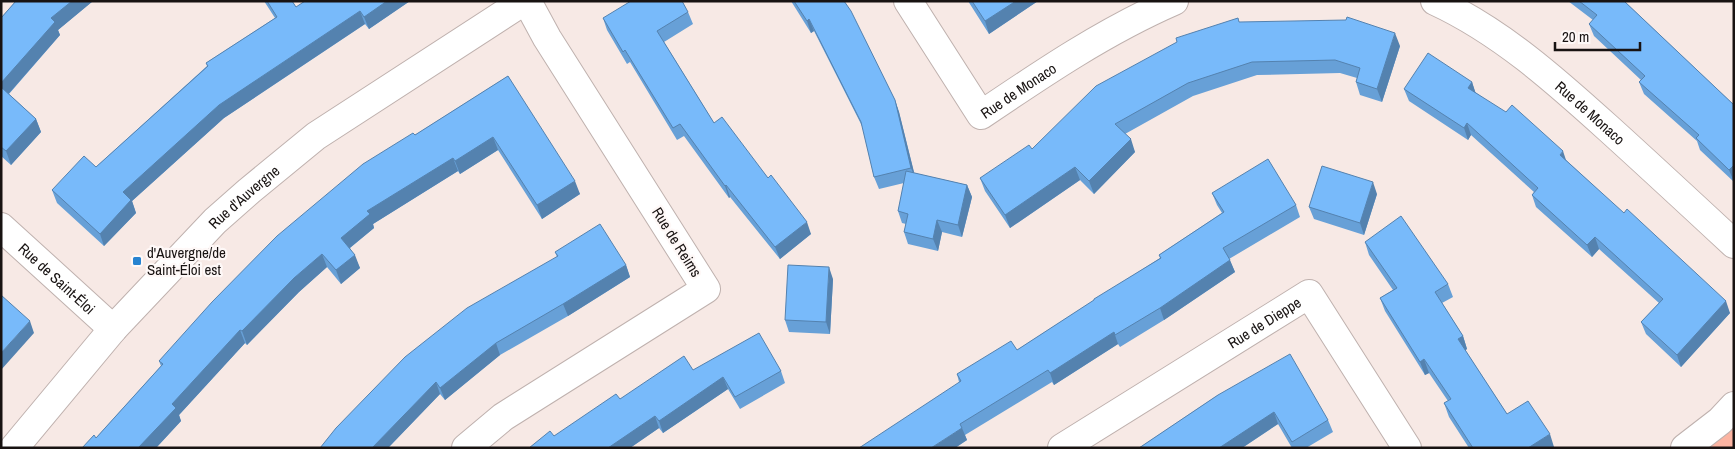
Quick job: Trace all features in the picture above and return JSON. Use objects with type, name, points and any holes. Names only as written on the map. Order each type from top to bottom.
[{"type":"street","name":"Rue d'Auvergne","points":[[14,448],[113,329],[216,220],[256,185],[316,136],[526,1]]},
{"type":"street","name":"Rue de Reims","points":[[466,448],[503,418],[706,289],[547,38],[526,1]]},
{"type":"street","name":"Rue de Monaco","points":[[908,1],[981,115],[1051,68],[1110,32],[1174,1]]},
{"type":"street","name":"Rue de Monaco","points":[[1434,1],[1456,11],[1484,28],[1534,63],[1576,98],[1734,244]]},
{"type":"street","name":"Rue de Saint-Éloi","points":[[1,227],[113,329]]},
{"type":"street","name":"Rue de Dieppe","points":[[1062,448],[1309,294],[1407,448]]},
{"type":"street","points":[[1685,448],[1720,421],[1734,406]]},
{"type":"shaded area","points":[[1734,406],[1734,448],[1685,448]]},
{"type":"building","points":[[16,1],[72,1],[51,18],[55,22],[1,83],[1,18]]},
{"type":"building","points":[[267,1],[292,1],[296,7],[305,1],[387,1],[364,17],[360,11],[219,105],[123,192],[131,200],[100,234],[52,190],[84,156],[96,167],[208,66],[206,63],[277,17]]},
{"type":"building","points":[[631,1],[682,1],[688,12],[657,31],[714,123],[722,117],[768,178],[771,175],[807,222],[775,247],[725,186],[680,124],[673,128],[603,18]]},
{"type":"building","points":[[794,1],[844,1],[851,11],[895,100],[911,168],[874,177],[861,122],[809,19],[807,21]]},
{"type":"building","points":[[972,1],[1016,1],[985,21]]},
{"type":"building","points":[[1579,1],[1624,1],[1734,105],[1734,165],[1729,170],[1696,138],[1699,135],[1639,82],[1645,76],[1589,24],[1597,15]]},
{"type":"building","points":[[1347,17],[1395,33],[1377,89],[1356,82],[1360,68],[1335,60],[1252,62],[1188,83],[1115,124],[1131,139],[1089,181],[1075,167],[1005,215],[980,178],[1029,145],[1032,149],[1096,86],[1177,42],[1176,38],[1238,18],[1239,22],[1346,20]]},
{"type":"building","points":[[1428,53],[1472,82],[1468,88],[1506,112],[1512,105],[1563,151],[1560,155],[1624,213],[1627,209],[1726,301],[1677,355],[1641,322],[1663,299],[1595,237],[1587,245],[1532,195],[1538,188],[1467,123],[1464,128],[1404,89]]},
{"type":"building","points":[[508,76],[575,181],[537,205],[493,137],[455,161],[453,158],[367,211],[370,214],[341,238],[355,255],[336,270],[322,254],[294,278],[242,331],[240,330],[172,404],[176,408],[138,448],[82,448],[94,435],[96,438],[163,364],[159,361],[212,302],[277,236],[363,164],[413,133],[415,135]]},
{"type":"building","points":[[1,87],[36,119],[6,151],[1,147]]},
{"type":"building","points":[[1268,159],[1296,205],[1223,248],[1230,260],[1160,308],[1115,335],[1114,332],[1050,373],[1048,370],[960,424],[962,428],[931,448],[859,448],[961,381],[957,374],[1011,341],[1017,350],[1094,299],[1161,258],[1159,255],[1224,212],[1212,193]]},
{"type":"building","points":[[1322,166],[1373,182],[1360,223],[1309,207]]},
{"type":"building","points":[[906,171],[967,185],[958,225],[937,220],[933,239],[904,232],[908,214],[898,211]]},
{"type":"building","points":[[1401,216],[1448,284],[1435,292],[1463,336],[1458,339],[1507,414],[1528,401],[1550,434],[1528,448],[1473,448],[1444,403],[1451,399],[1424,359],[1420,362],[1380,298],[1397,288],[1365,242]]},
{"type":"building","points":[[600,224],[626,265],[496,343],[440,388],[436,382],[372,448],[320,448],[336,428],[405,357],[467,308],[558,256],[555,252]]},
{"type":"building","points":[[788,265],[829,267],[826,322],[785,320]]},
{"type":"building","points":[[1,295],[30,321],[1,353]]},
{"type":"building","points":[[759,333],[781,371],[735,397],[723,377],[659,421],[655,416],[608,448],[529,448],[550,431],[554,436],[616,394],[620,399],[684,356],[693,370]]},
{"type":"building","points":[[1290,354],[1328,420],[1292,442],[1274,412],[1219,448],[1139,448],[1218,395]]},
{"type":"place","name":"d'Auvergne/de Saint-Éloi est","points":[[137,261]]}]
